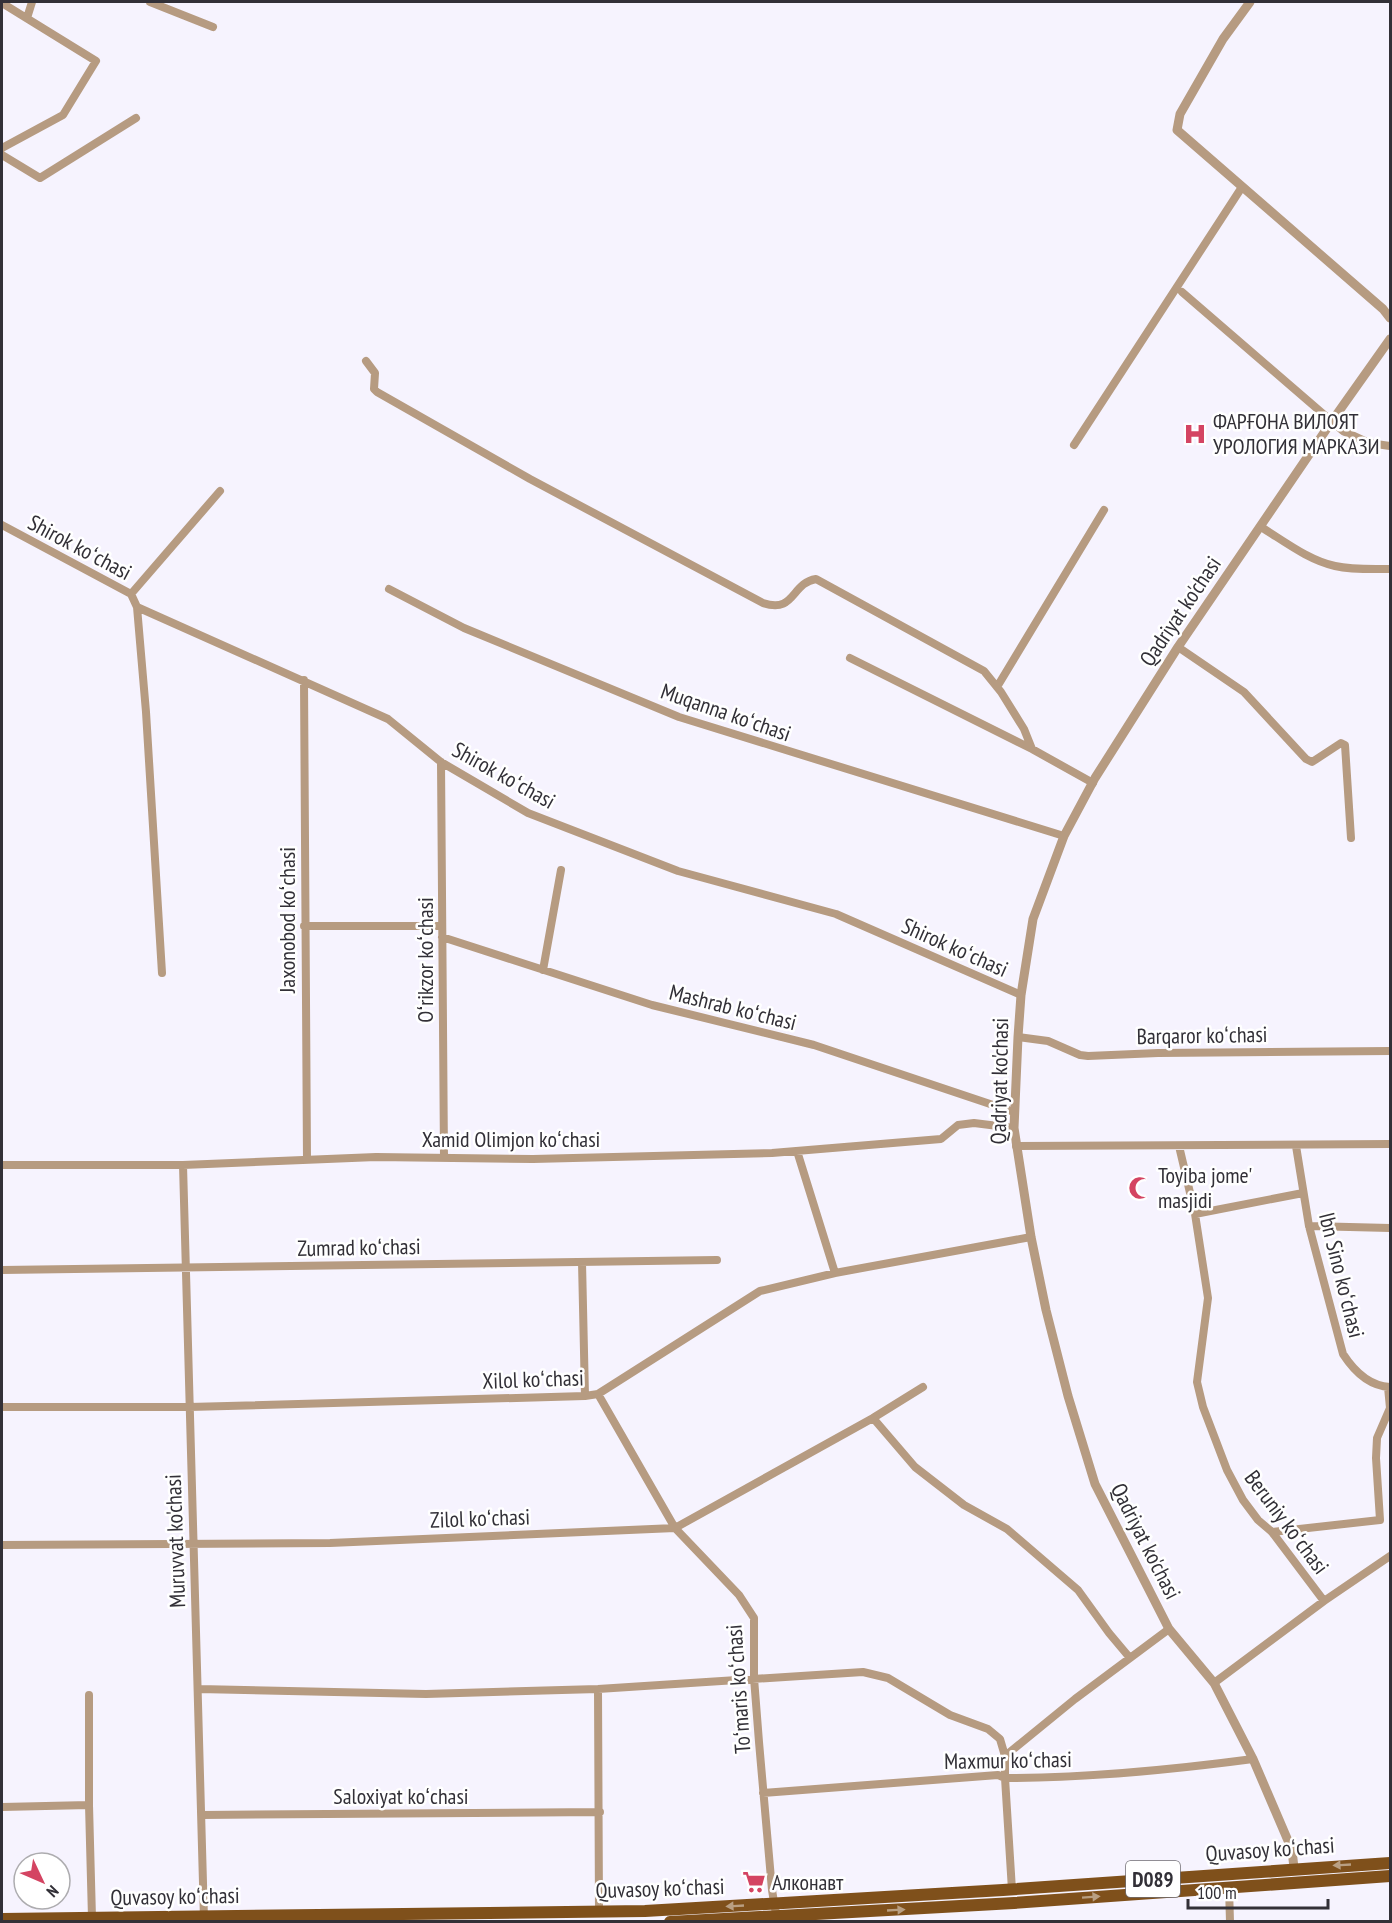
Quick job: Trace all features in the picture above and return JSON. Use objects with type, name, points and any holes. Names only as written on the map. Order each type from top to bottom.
[{"type":"main road","name":"Quvasoy koʻchasi","points":[[2,1919],[204,1919],[605,1912],[1008,1890],[1390,1863]]},
{"type":"main road","name":"Quvasoy koʻchasi","points":[[670,1922],[777,1919],[1390,1876]]},
{"type":"street","points":[[27,18],[33,2]]},
{"type":"street","points":[[150,2],[213,27]]},
{"type":"street","points":[[1250,2],[1223,39],[1180,114],[1177,130],[1390,318]]},
{"type":"street","points":[[2,3],[96,61],[63,116],[2,147]]},
{"type":"street","points":[[2,155],[40,178],[136,118]]},
{"type":"street","points":[[1074,445],[1242,187]]},
{"type":"street","points":[[1182,292],[1343,431],[1361,440],[1390,446]]},
{"type":"street","name":"Qadriyat ko'chasi","points":[[1294,1868],[1292,1850],[1253,1758],[1214,1683],[1169,1629],[1095,1484],[1062,1374],[1046,1310],[1016,1146],[1014,1112],[1018,1037],[1021,995],[1033,919],[1064,836],[1092,783],[1178,647],[1390,339]]},
{"type":"street","points":[[366,361],[373,370],[374,389],[377,392],[530,479],[763,603],[780,606],[807,581],[816,579],[984,671],[1024,729],[1032,749],[1036,751]]},
{"type":"street","points":[[132,594],[220,490]]},
{"type":"street","points":[[997,687],[1104,510]]},
{"type":"street","name":"Shirok koʻchasi","points":[[2,525],[132,594],[137,607],[388,719],[441,762],[528,813],[678,871],[836,914],[1021,995]]},
{"type":"street","points":[[1261,527],[1311,557],[1333,566],[1390,569]]},
{"type":"street","name":"Muqanna koʻchasi","points":[[389,589],[464,628],[679,717],[1064,836]]},
{"type":"street","points":[[137,607],[146,712],[162,973]]},
{"type":"street","points":[[1178,647],[1244,692],[1306,759],[1312,762],[1341,743],[1346,745],[1351,838]]},
{"type":"street","points":[[850,658],[1036,751],[1092,783]]},
{"type":"street","name":"Jaxonobod koʻchasi","points":[[304,680],[307,1160]]},
{"type":"street","name":"Oʻrikzor koʻchasi","points":[[441,762],[444,1158]]},
{"type":"street","points":[[543,970],[561,870]]},
{"type":"street","points":[[304,926],[442,926]]},
{"type":"street","name":"Mashrab koʻchasi","points":[[442,937],[651,1005],[814,1045],[1014,1112]]},
{"type":"street","name":"Barqaror koʻchasi","points":[[1018,1037],[1048,1041],[1080,1055],[1088,1056],[1158,1053],[1390,1051]]},
{"type":"street","name":"Xamid Olimjon koʻchasi","points":[[2,1165],[183,1165],[376,1157],[533,1159],[797,1151],[941,1138],[958,1125],[974,1123],[1014,1128]]},
{"type":"street","points":[[1016,1146],[1390,1144]]},
{"type":"street","name":"Beruniy koʻchasi","points":[[1179,1146],[1195,1214],[1208,1298],[1197,1382],[1214,1437],[1227,1470],[1243,1500],[1254,1515],[1272,1532],[1324,1601]]},
{"type":"street","name":"Ibn Sino koʻchasi","points":[[1296,1146],[1309,1226],[1343,1354],[1356,1371],[1375,1385],[1389,1387]]},
{"type":"street","points":[[797,1151],[835,1273]]},
{"type":"street","name":"Muruvvat ko'chasi","points":[[183,1165],[204,1919]]},
{"type":"street","points":[[1195,1214],[1303,1193]]},
{"type":"street","points":[[1309,1226],[1390,1228]]},
{"type":"street","name":"Xilol koʻchasi","points":[[2,1407],[189,1407],[585,1396],[597,1394],[760,1291],[835,1273],[1032,1237]]},
{"type":"street","name":"Zumrad koʻchasi","points":[[2,1270],[717,1260]]},
{"type":"street","points":[[582,1262],[585,1396]]},
{"type":"street","name":"Zilol koʻchasi","points":[[2,1545],[330,1543],[675,1528],[873,1418],[923,1387]]},
{"type":"street","points":[[1380,1520],[1377,1438],[1390,1408],[1389,1387]]},
{"type":"street","name":"Toʻmaris koʻchasi","points":[[597,1394],[675,1528],[739,1595],[754,1618],[754,1678],[763,1793],[777,1919]]},
{"type":"street","points":[[873,1418],[915,1467],[964,1505],[1007,1529],[1078,1590],[1130,1658]]},
{"type":"street","points":[[1272,1532],[1380,1520],[1390,1521]]},
{"type":"street","points":[[1214,1683],[1324,1601],[1390,1557]]},
{"type":"street","points":[[1005,1756],[1169,1629]]},
{"type":"street","points":[[199,1689],[426,1694],[598,1689],[863,1672],[888,1678],[950,1715],[988,1729],[1000,1738],[1005,1756],[1008,1890]]},
{"type":"street","points":[[598,1689],[600,1812],[605,1912]]},
{"type":"street","points":[[89,1695],[92,1918]]},
{"type":"street","name":"Maxmur koʻchasi","points":[[763,1793],[998,1774],[1005,1779],[1067,1778],[1169,1770],[1253,1758]]},
{"type":"street","points":[[2,1807],[89,1805]]},
{"type":"street","name":"Saloxiyat koʻchasi","points":[[202,1815],[600,1812]]},
{"type":"street","points":[[1230,1887],[1230,1922]]},
{"type":"place","name":"ФАРҒОНА ВИЛОЯТ УРОЛОГИЯ МАРКАЗИ","points":[[1195,434]]},
{"type":"place","name":"Toyiba jome' masjidi","points":[[1140,1188]]},
{"type":"place","name":"Алконавт","points":[[754,1882]]}]
